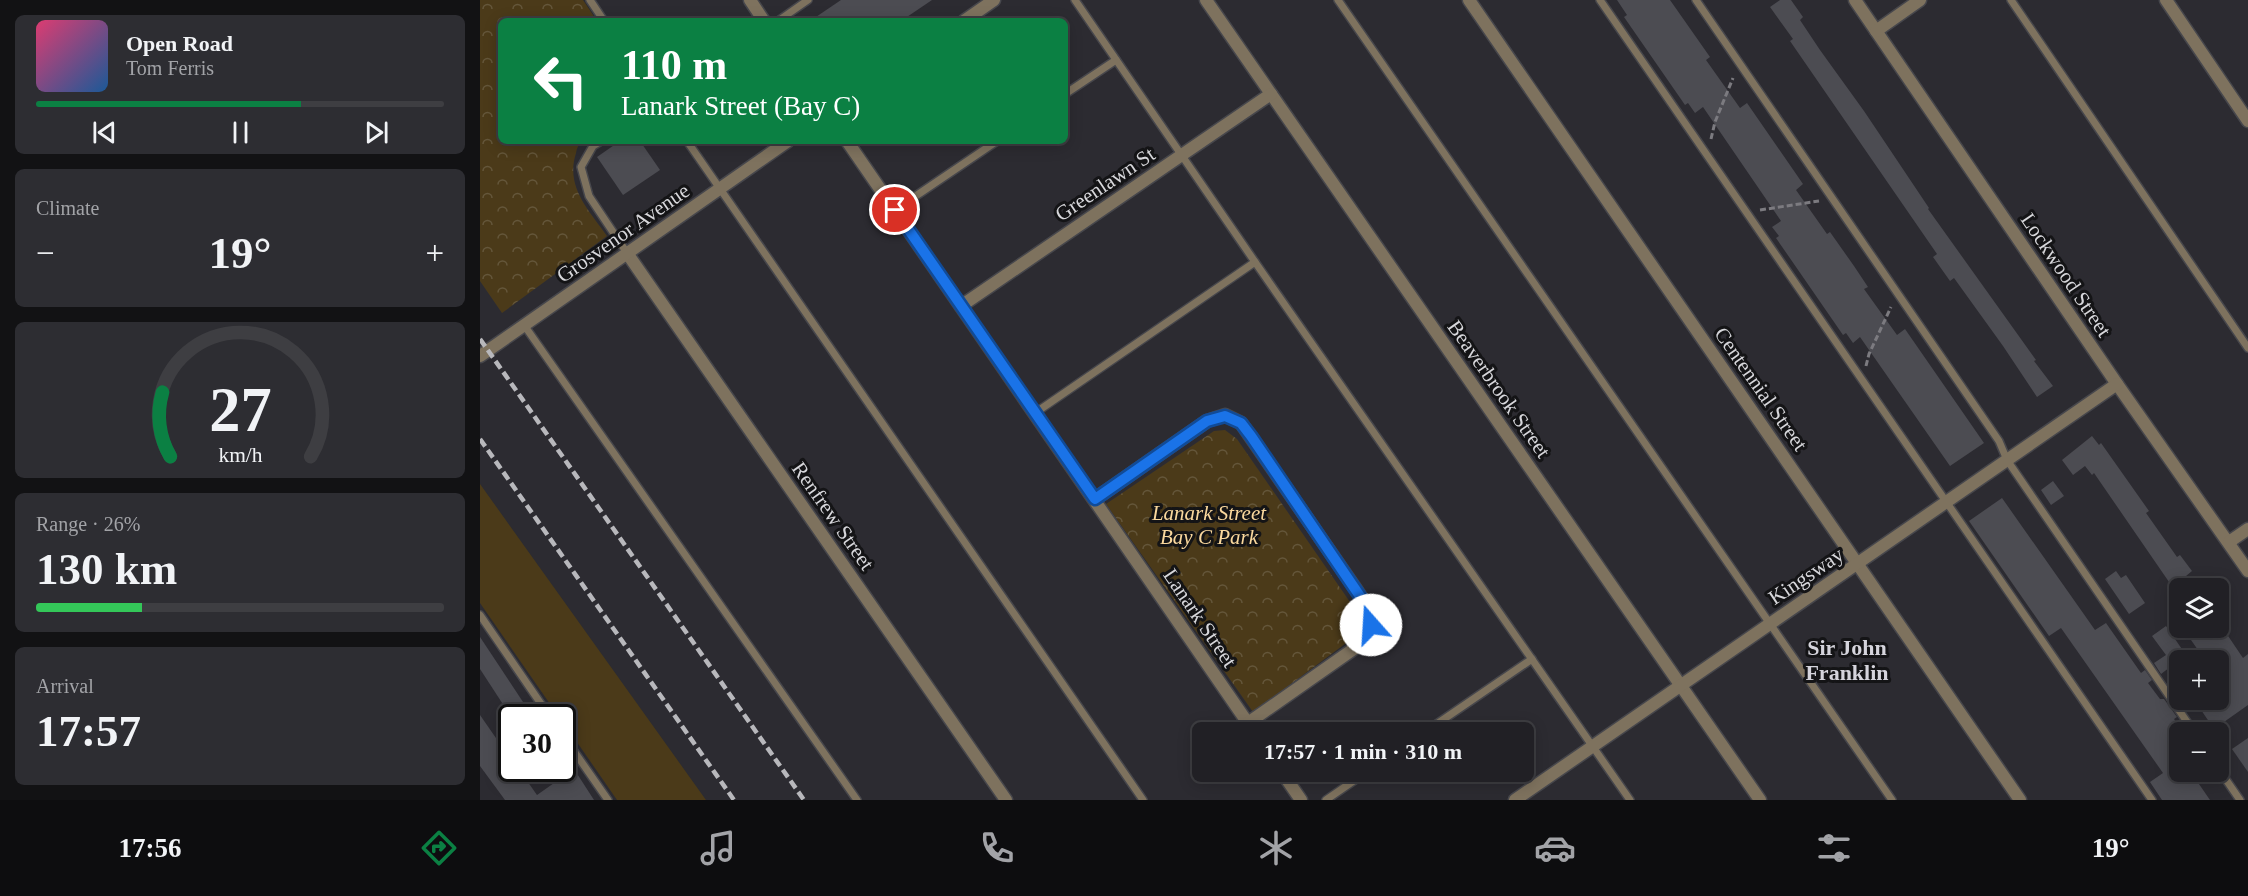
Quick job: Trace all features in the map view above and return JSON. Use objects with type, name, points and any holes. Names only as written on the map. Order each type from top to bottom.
[{"type":"street","points":[[750,0],[762,18]]},
{"type":"street","points":[[968,18],[994,0]]},
{"type":"street","name":"Beaverbrook Street","points":[[1206,0],[1760,800]]},
{"type":"street","name":"Centennial Street","points":[[1470,0],[2020,800]]},
{"type":"street","name":"Lockwood Street","points":[[1855,0],[2117,384],[2248,570]]},
{"type":"street","points":[[1876,31],[1920,0]]},
{"type":"street","points":[[2166,0],[2248,121]]},
{"type":"street","name":"Greenlawn St","points":[[961,306],[1271,94]]},
{"type":"street","name":"Grosvenor Avenue","points":[[480,356],[784,144]]},
{"type":"street","name":"Lanark Street","points":[[849,144],[1247,722]]},
{"type":"street","name":"Renfrew Street","points":[[627,253],[1005,800]]},
{"type":"street","name":"Kingsway","points":[[1515,800],[2117,384]]},
{"type":"street","points":[[1095,499],[1207,421],[1225,416],[1241,423],[1368,608],[1371,625],[1365,641],[1259,722]]},
{"type":"street","points":[[2229,542],[2248,529]]},
{"type":"street","points":[[1289,782],[1301,800]]},
{"type":"lane","points":[[590,0],[602,18]]},
{"type":"lane","points":[[782,18],[808,0]]},
{"type":"lane","points":[[1074,0],[1630,800]]},
{"type":"lane","points":[[1338,0],[1893,800]]},
{"type":"lane","points":[[1599,0],[2152,800]]},
{"type":"lane","points":[[1696,0],[1999,441],[2007,460],[2187,722]]},
{"type":"lane","points":[[2011,0],[2248,348]]},
{"type":"lane","points":[[1068,92],[1116,60]]},
{"type":"lane","points":[[597,144],[581,167],[589,196],[627,253]]},
{"type":"lane","points":[[689,144],[1143,800]]},
{"type":"lane","points":[[895,210],[993,144]]},
{"type":"lane","points":[[1035,413],[1256,262]]},
{"type":"lane","points":[[524,325],[857,800]]},
{"type":"lane","points":[[480,615],[541,704]]},
{"type":"lane","points":[[1440,722],[1532,659]]},
{"type":"lane","points":[[576,754],[608,800]]},
{"type":"lane","points":[[1326,800],[1352,782]]},
{"type":"lane","points":[[2228,782],[2240,800]]},
{"type":"path","points":[[1711,139],[1715,122],[1733,78]]},
{"type":"path","points":[[1760,210],[1819,201]]},
{"type":"path","points":[[1866,366],[1869,354],[1891,307]]},
{"type":"green space","points":[[480,0],[583,0],[595,18],[498,18],[498,144],[580,144],[573,165],[576,187],[586,207],[607,236],[502,313],[480,281]]},
{"type":"green space","name":"Lanark Street Bay C Park","points":[[1225,430],[1237,439],[1359,615],[1360,627],[1357,635],[1253,712],[1106,504],[1214,431]]},
{"type":"green space","points":[[480,484],[706,800],[617,800],[576,741],[576,704],[550,704],[480,603]]},
{"type":"building","points":[[841,0],[932,0],[905,18],[814,18]]},
{"type":"building","points":[[1617,0],[1670,0],[1710,57],[1706,60],[1740,108],[1747,103],[1803,184],[1796,190],[1827,234],[1830,232],[1854,266],[1868,287],[1864,289],[1897,335],[1905,329],[1984,443],[1950,466],[1860,337],[1853,343],[1846,333],[1843,335],[1776,238],[1779,236],[1772,227],[1781,221],[1703,107],[1695,113],[1688,103],[1685,105],[1624,17],[1627,15]]},
{"type":"building","points":[[1780,0],[1791,0],[1803,17],[1800,20],[1820,50],[1864,111],[1928,209],[2053,386],[2037,397],[1954,278],[1950,281],[1933,257],[1937,254],[1790,41],[1793,39],[1770,7]]},
{"type":"building","points":[[616,144],[642,144],[660,170],[623,195],[597,157]]},
{"type":"building","points":[[2092,436],[2099,445],[2101,443],[2149,511],[2146,513],[2177,557],[2180,555],[2192,571],[2186,576],[2188,578],[2169,578],[2169,582],[2094,473],[2092,475],[2085,466],[2073,475],[2062,460]]},
{"type":"building","points":[[2053,481],[2064,496],[2051,505],[2041,490]]},
{"type":"building","points":[[2002,498],[2095,630],[2106,623],[2141,673],[2145,670],[2152,680],[2148,683],[2177,717],[2174,719],[2176,722],[2169,722],[2169,782],[2198,782],[2210,800],[2162,800],[2150,782],[2163,773],[2061,628],[2049,636],[1969,521]]},
{"type":"building","points":[[2116,571],[2121,578],[2126,575],[2145,603],[2129,614],[2105,579]]},
{"type":"building","points":[[2166,626],[2169,630],[2169,638],[2174,638],[2183,650],[2169,650],[2169,668],[2161,674],[2154,663],[2166,655],[2152,636]]},
{"type":"building","points":[[480,637],[523,702],[503,704],[480,669]]},
{"type":"building","points":[[2229,637],[2243,658],[2248,654],[2248,705],[2224,722],[2209,722],[2201,710],[2229,710],[2229,650],[2198,650],[2191,640]]},
{"type":"building","points":[[480,715],[498,741],[498,782],[528,782],[537,795],[556,782],[576,782],[576,772],[594,800],[505,800],[480,766]]},
{"type":"building","points":[[2248,738],[2248,772],[2232,749]]},
{"type":"railway","points":[[480,339],[804,800]]},
{"type":"railway","points":[[480,439],[734,800]]},
{"type":"district","name":"Sir John Franklin","points":[[1847,660]]},
{"type":"route","points":[[895,210],[1095,499],[1207,421],[1225,416],[1241,423],[1368,608],[1371,625]]}]
